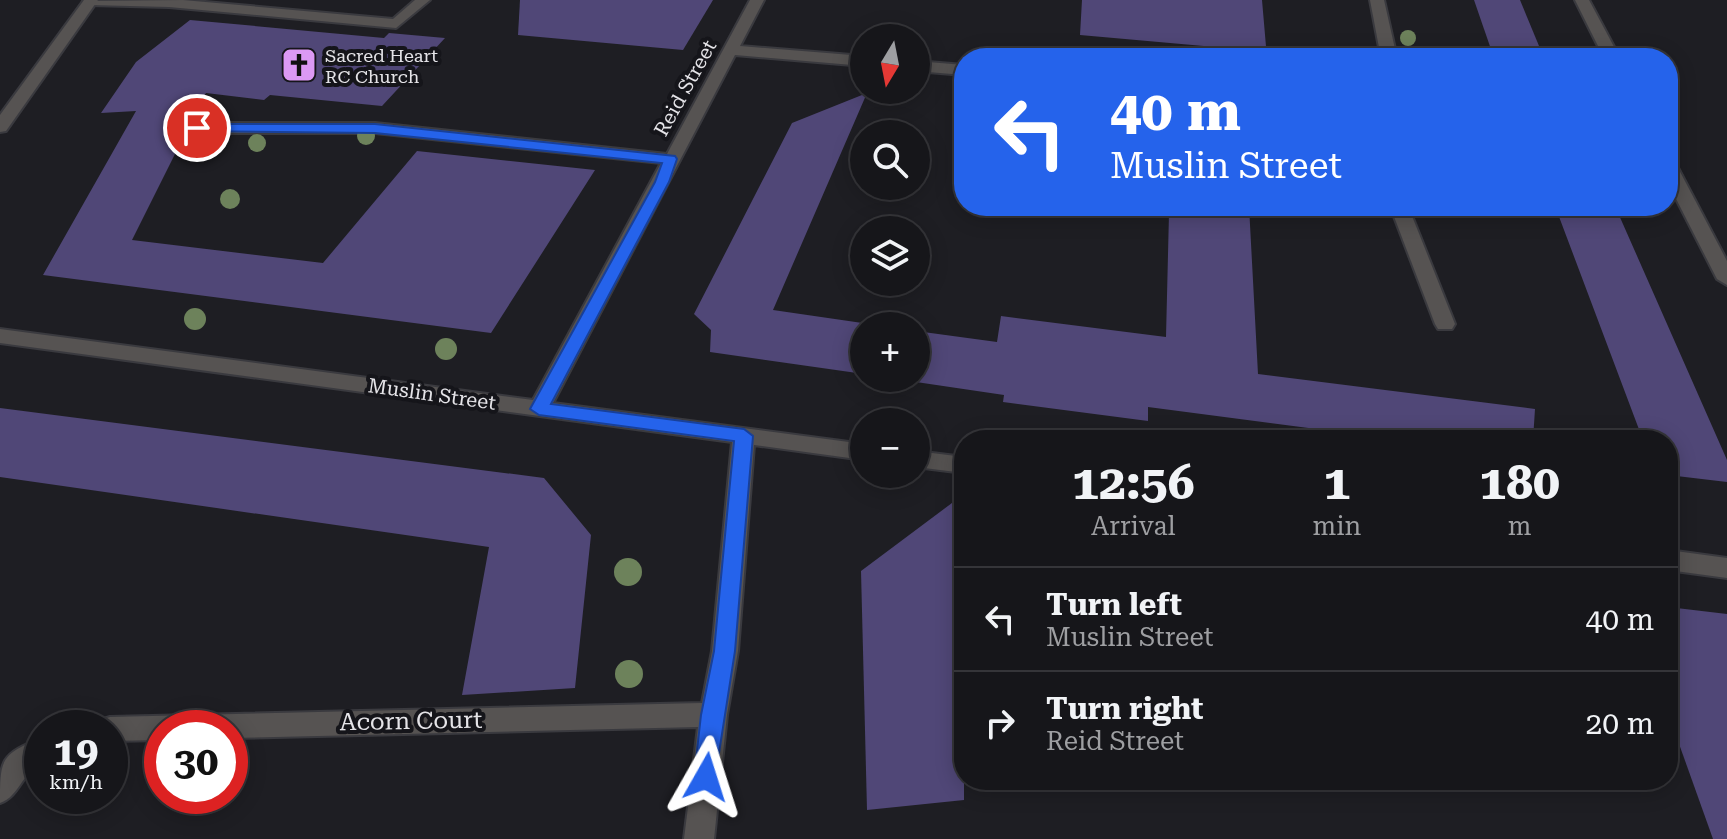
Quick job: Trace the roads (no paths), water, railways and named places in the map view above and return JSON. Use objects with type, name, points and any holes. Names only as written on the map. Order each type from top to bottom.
[{"type":"street","points":[[0,127],[90,0],[169,3],[396,24],[423,0]]},
{"type":"street","name":"Reid Street","points":[[539,409],[757,0]]},
{"type":"street","points":[[1377,0],[1387,48]]},
{"type":"street","points":[[1582,0],[1607,48]]},
{"type":"street","points":[[731,50],[850,60]]},
{"type":"street","points":[[930,67],[954,69]]},
{"type":"street","points":[[197,128],[375,128],[670,159]]},
{"type":"street","points":[[1678,185],[1727,279]]},
{"type":"street","points":[[1403,216],[1445,324]]},
{"type":"street","name":"Muslin Street","points":[[0,336],[850,450]]},
{"type":"street","points":[[699,839],[713,715],[725,651],[744,436]]},
{"type":"street","points":[[930,461],[954,464]]},
{"type":"street","points":[[1678,561],[1727,568]]},
{"type":"street","name":"Acorn Court","points":[[128,729],[713,715]]},
{"type":"street","points":[[0,790],[19,761],[24,759]]},
{"type":"place","name":"Sacred Heart RC Church","points":[[299,65]]}]
